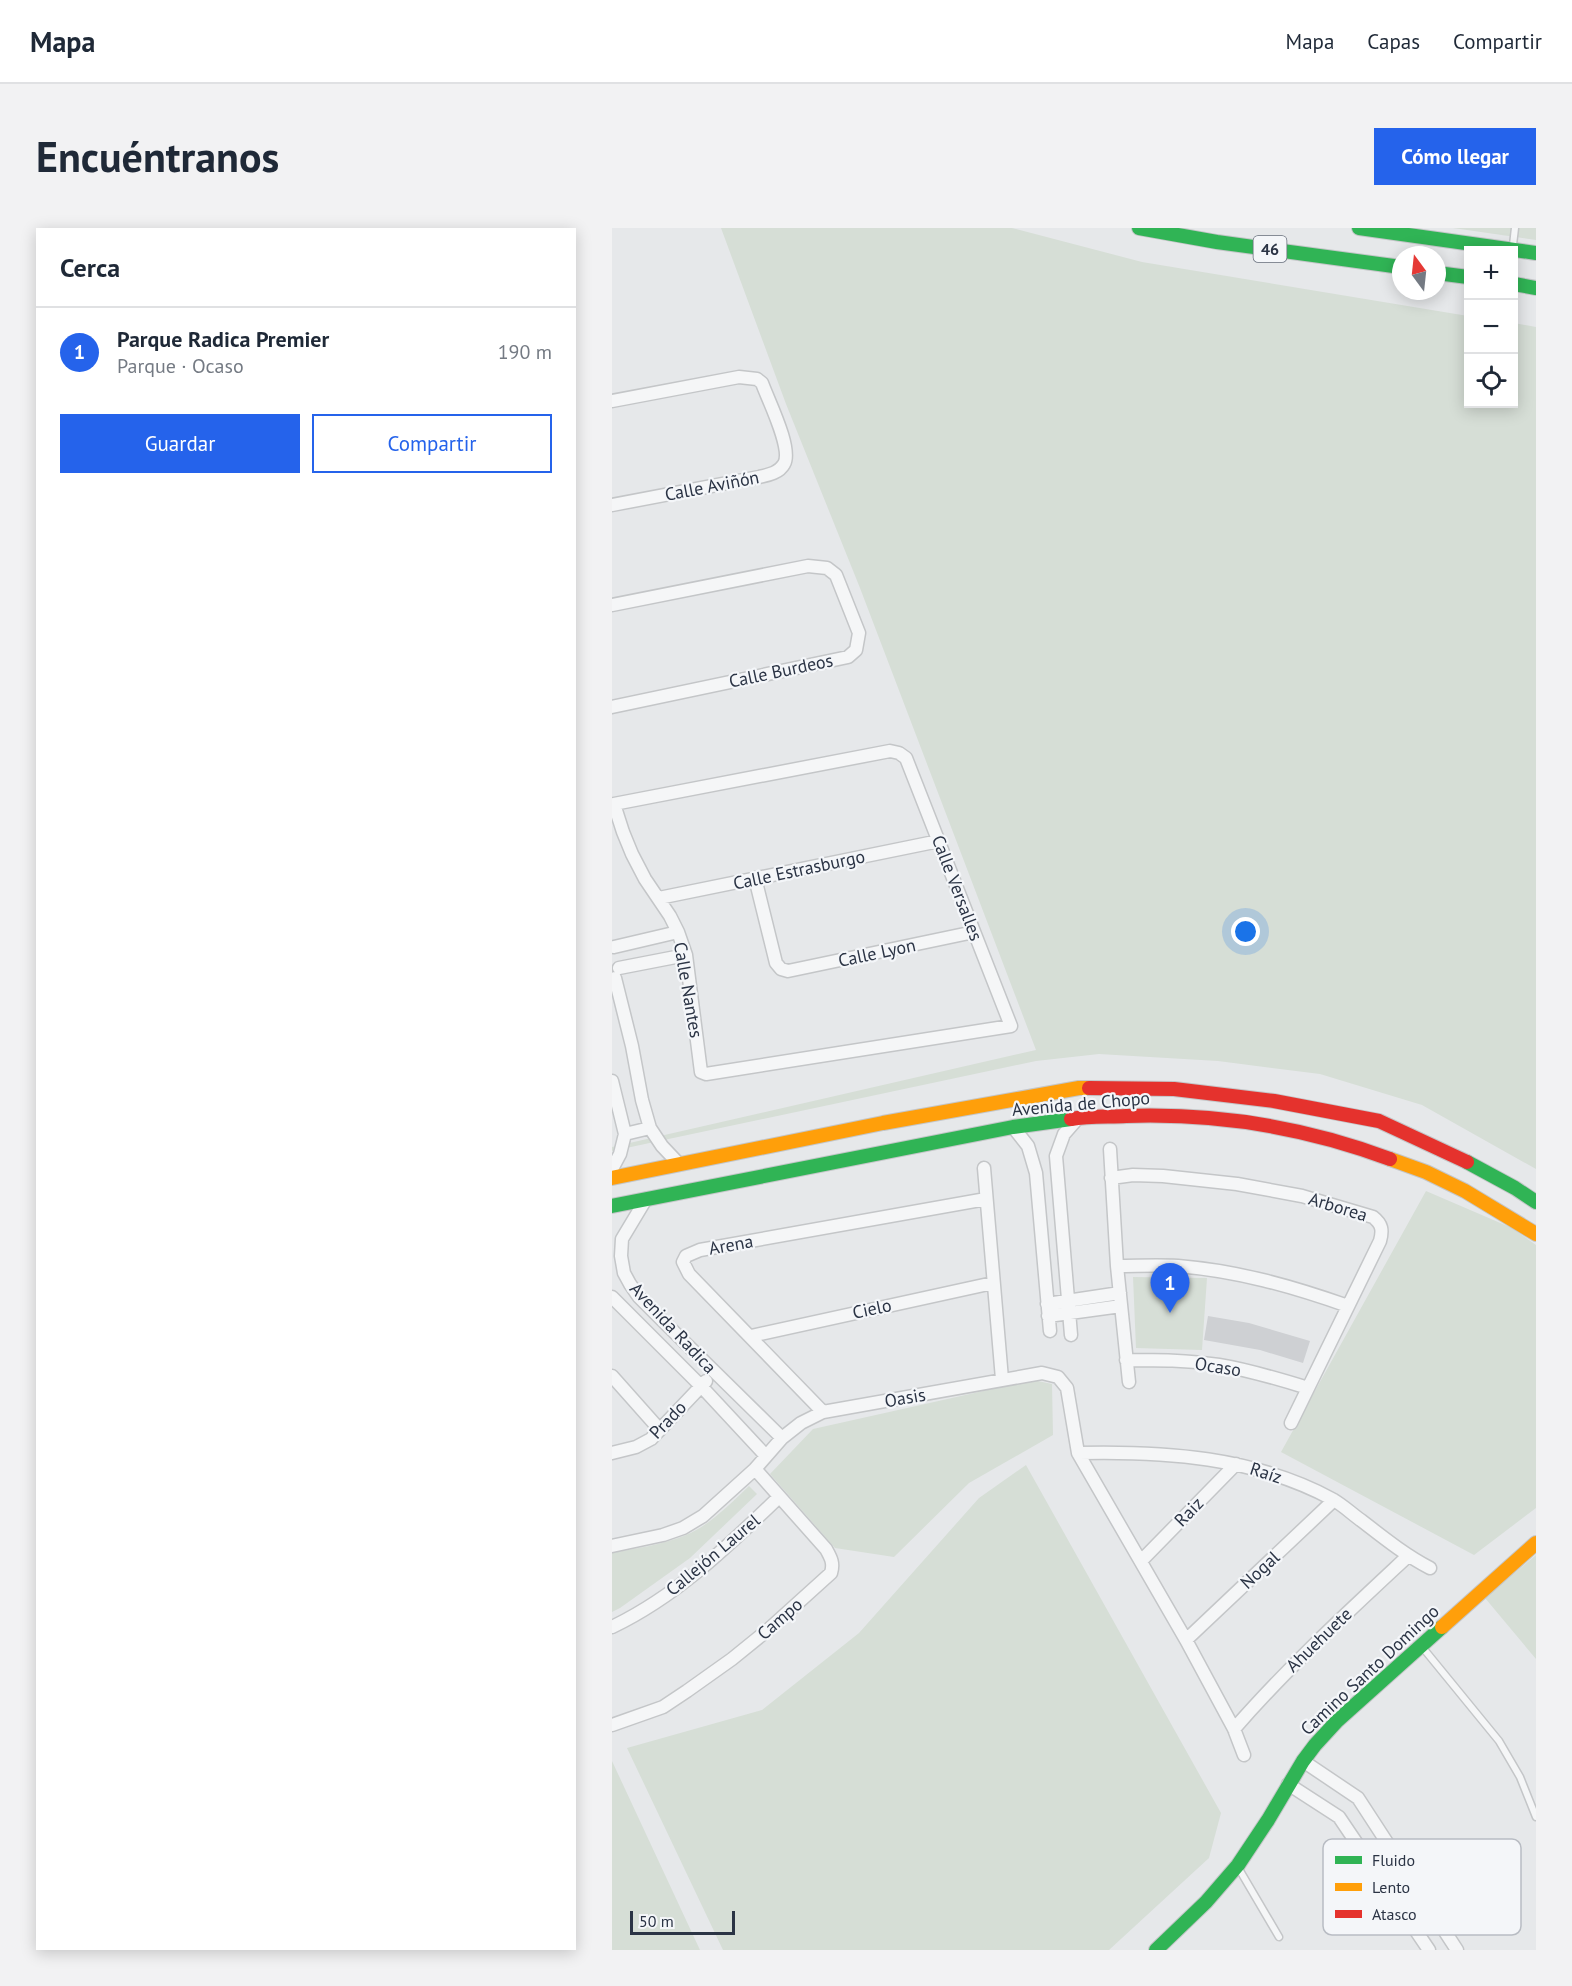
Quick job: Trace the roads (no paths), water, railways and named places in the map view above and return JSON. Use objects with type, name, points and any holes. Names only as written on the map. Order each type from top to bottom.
[{"type":"street","name":"46","points":[[1139,228],[1217,242],[1392,266]]},
{"type":"street","points":[[1359,228],[1491,246]]},
{"type":"street","points":[[1518,250],[1536,253]]},
{"type":"street","points":[[1446,274],[1464,276]]},
{"type":"street","points":[[1518,285],[1536,288]]},
{"type":"street","name":"Calle Aviñón","points":[[612,401],[739,377],[758,379],[762,383],[785,444],[787,457],[783,466],[775,473],[612,505]]},
{"type":"street","name":"Calle Burdeos","points":[[612,605],[808,566],[818,566],[827,568],[836,575],[859,633],[856,650],[848,657],[612,707]]},
{"type":"street","name":"Calle Versalles","points":[[613,805],[890,751],[899,753],[906,758],[1011,1026],[712,1075]]},
{"type":"street","name":"Calle Nantes","points":[[613,805],[632,854],[678,932],[686,955],[701,1072],[712,1075]]},
{"type":"street","name":"Calle Estrasburgo","points":[[659,898],[939,841]]},
{"type":"street","name":"Calle Lyon","points":[[755,878],[776,963],[781,969],[788,971],[974,932]]},
{"type":"street","points":[[678,932],[613,946],[619,957],[615,976],[650,1128],[662,1146],[679,1164]]},
{"type":"street","points":[[615,976],[686,955]]},
{"type":"street","points":[[612,1081],[625,1134],[620,1154],[612,1168]]},
{"type":"street","name":"Avenida de Chopo","points":[[612,1206],[1079,1088],[1174,1089],[1274,1101],[1379,1121],[1473,1165],[1536,1202]]},
{"type":"street","name":"Avenida de Chopo","points":[[612,1178],[679,1164],[885,1137],[1078,1118],[1165,1114],[1249,1122],[1321,1136],[1369,1151],[1426,1172],[1465,1191],[1536,1234]]},
{"type":"street","points":[[1071,1335],[1056,1156],[1064,1134],[1078,1118]]},
{"type":"street","points":[[1013,1126],[1028,1146],[1036,1173],[1050,1331]]},
{"type":"street","points":[[625,1134],[650,1128]]},
{"type":"street","points":[[1110,1149],[1117,1266],[1129,1382]]},
{"type":"street","points":[[984,1168],[1002,1379]]},
{"type":"street","name":"Arborea","points":[[1112,1178],[1164,1176],[1237,1184],[1302,1196],[1373,1217],[1380,1222],[1382,1227],[1380,1241],[1291,1423]]},
{"type":"street","name":"Avenida Radica","points":[[646,1199],[622,1239],[621,1256],[624,1273],[639,1297],[782,1438]]},
{"type":"street","name":"Arena","points":[[823,1412],[686,1269],[683,1262],[686,1256],[700,1250],[986,1199]]},
{"type":"street","points":[[1117,1266],[1176,1266],[1235,1273],[1292,1286],[1348,1306]]},
{"type":"street","name":"Cielo","points":[[751,1336],[993,1283]]},
{"type":"street","name":"Avenida Radica","points":[[612,1297],[701,1386],[766,1456]]},
{"type":"street","points":[[1048,1310],[1121,1300]]},
{"type":"street","name":"Ocaso","points":[[1126,1360],[1173,1360],[1218,1365],[1308,1388]]},
{"type":"street","name":"Prado","points":[[612,1453],[645,1443],[714,1372]]},
{"type":"street","name":"Oasis","points":[[612,1546],[663,1535],[683,1528],[703,1516],[756,1469],[782,1438],[823,1412],[1042,1373],[1058,1377],[1067,1388],[1078,1453]]},
{"type":"street","points":[[612,1376],[660,1430]]},
{"type":"street","points":[[1078,1453],[1186,1640],[1234,1729],[1244,1755]]},
{"type":"street","name":"Raíz","points":[[1078,1453],[1175,1454],[1236,1464],[1288,1480],[1334,1500],[1408,1556],[1430,1568]]},
{"type":"street","name":"Raiz","points":[[1141,1561],[1236,1464]]},
{"type":"street","name":"Campo","points":[[612,1725],[663,1707],[687,1691],[769,1629],[831,1573],[832,1560],[826,1549],[756,1469]]},
{"type":"street","name":"Callejón Laurel","points":[[612,1627],[653,1604],[698,1572],[779,1497]]},
{"type":"street","name":"Nogal","points":[[1186,1640],[1334,1500]]},
{"type":"street","name":"Camino Santo Domingo","points":[[1156,1950],[1212,1896],[1238,1865],[1303,1761],[1337,1721],[1536,1543]]},
{"type":"street","name":"Ahuehuete","points":[[1234,1729],[1271,1687],[1408,1556]]},
{"type":"street","points":[[1303,1761],[1358,1798],[1385,1839]]},
{"type":"street","points":[[1288,1784],[1339,1817],[1354,1839]]},
{"type":"street","points":[[1419,1935],[1429,1950]]},
{"type":"street","points":[[1447,1935],[1457,1950]]},
{"type":"lane","points":[[1512,246],[1515,228]]},
{"type":"lane","points":[[1420,1646],[1499,1741],[1520,1778],[1536,1817]]},
{"type":"lane","points":[[1238,1865],[1279,1937]]},
{"type":"place","name":"Parque Radica Premier","points":[[1170,1313]]}]
